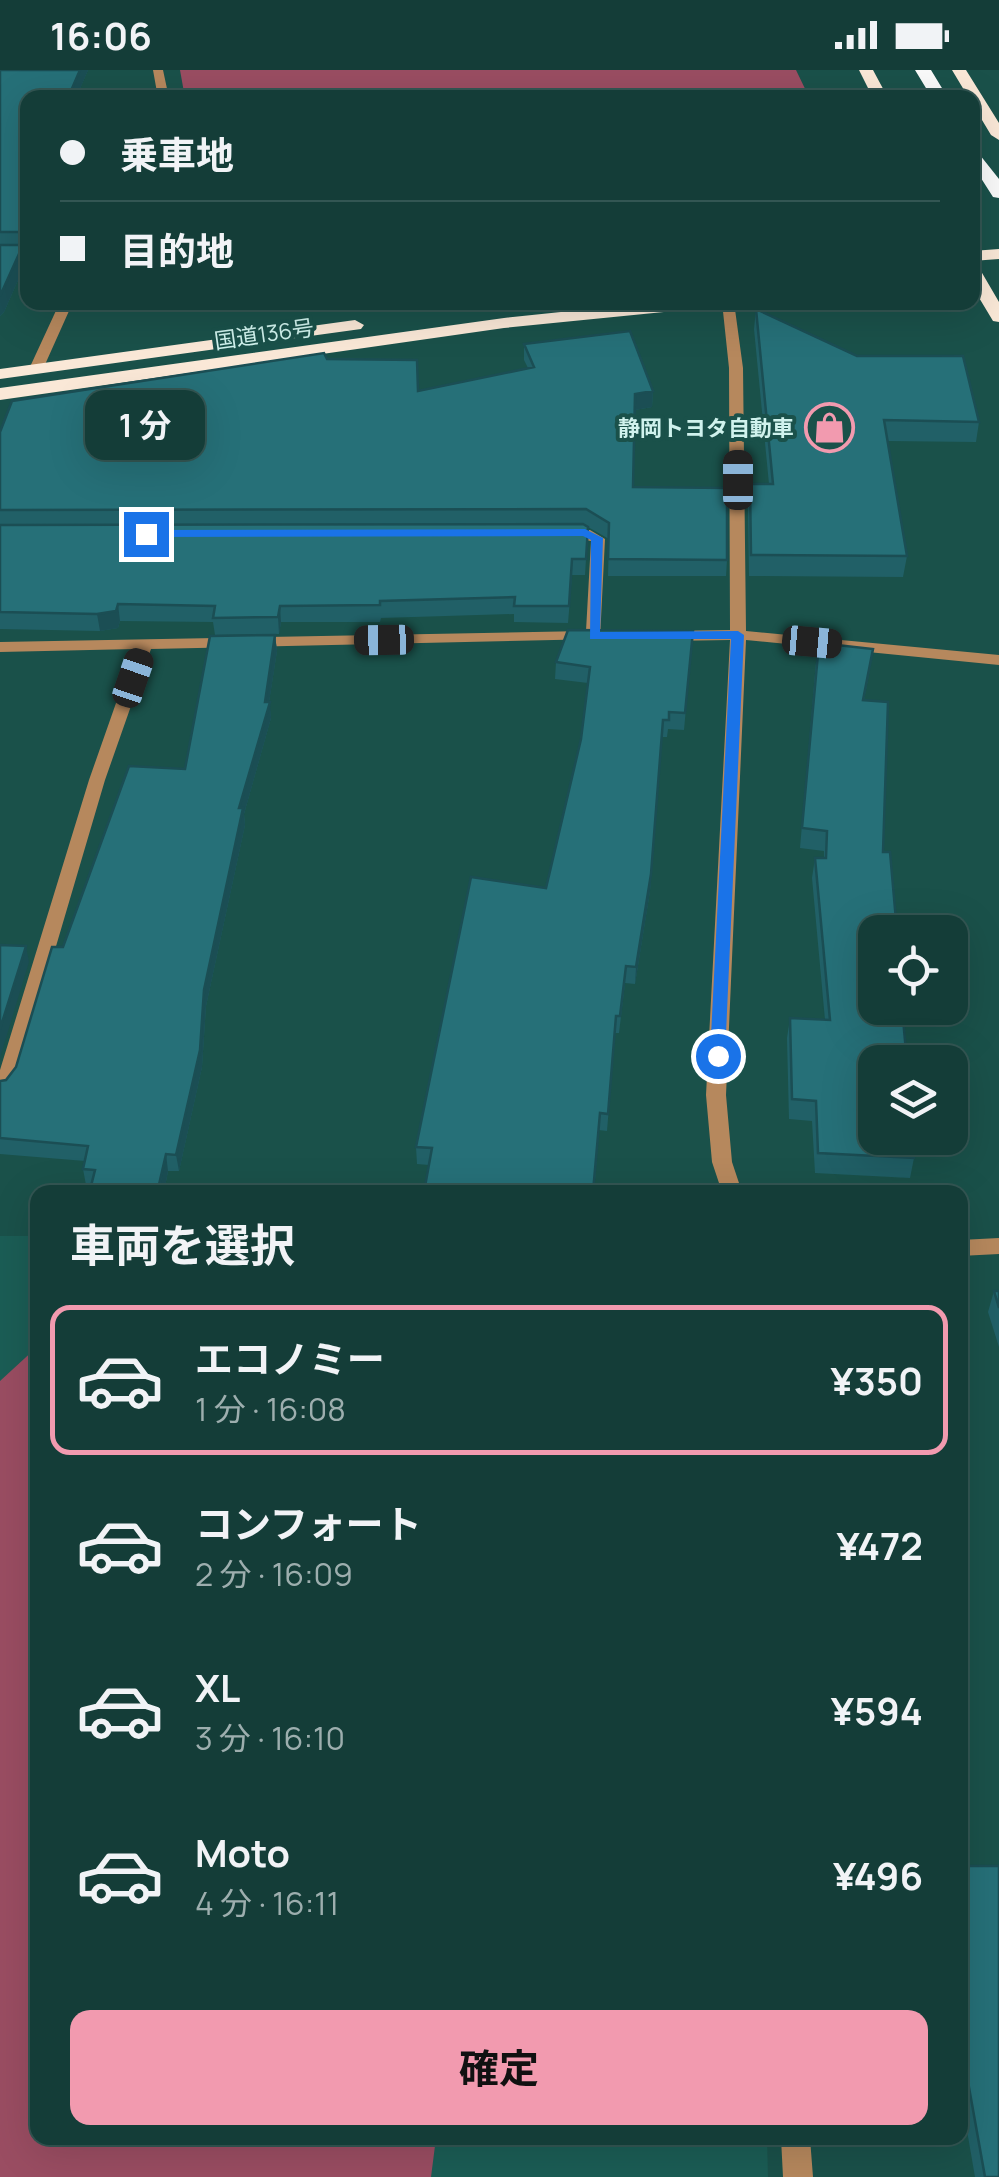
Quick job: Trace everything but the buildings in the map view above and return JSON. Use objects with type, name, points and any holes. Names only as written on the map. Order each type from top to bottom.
[{"type":"highway","points":[[978,70],[999,101]]},
{"type":"highway","points":[[980,105],[999,136]]},
{"type":"highway","points":[[980,163],[999,193]]},
{"type":"highway","points":[[980,286],[999,317]]},
{"type":"highway","name":"国道136号","points":[[0,374],[464,310]]},
{"type":"highway","name":"国道136号","points":[[0,394],[504,323],[634,310]]},
{"type":"street","points":[[36,369],[63,310]]},
{"type":"street","points":[[729,310],[736,368],[738,635],[716,1095],[722,1162],[730,1185]]},
{"type":"street","points":[[549,533],[585,533],[598,538],[594,636]]},
{"type":"street","points":[[648,636],[738,635],[999,660]]},
{"type":"street","points":[[0,647],[612,636]]},
{"type":"street","points":[[0,1089],[6,1082],[98,780],[145,644]]},
{"type":"street","points":[[968,1248],[999,1246]]},
{"type":"street","points":[[796,2145],[798,2177]]},
{"type":"shaded area","points":[[180,70],[796,70],[806,90],[184,90]]},
{"type":"shaded area","points":[[0,1236],[30,1236],[30,2145],[767,2145],[768,2177],[0,2177]]},
{"type":"shaded area","points":[[30,1353],[30,2145],[435,2145],[431,2177],[0,2177],[0,1381]]},
{"type":"place","name":"静岡トヨタ自動車","points":[[829,428]]},
{"type":"route","points":[[146,534],[585,533],[598,538],[594,636],[738,635],[718,1056]]}]
